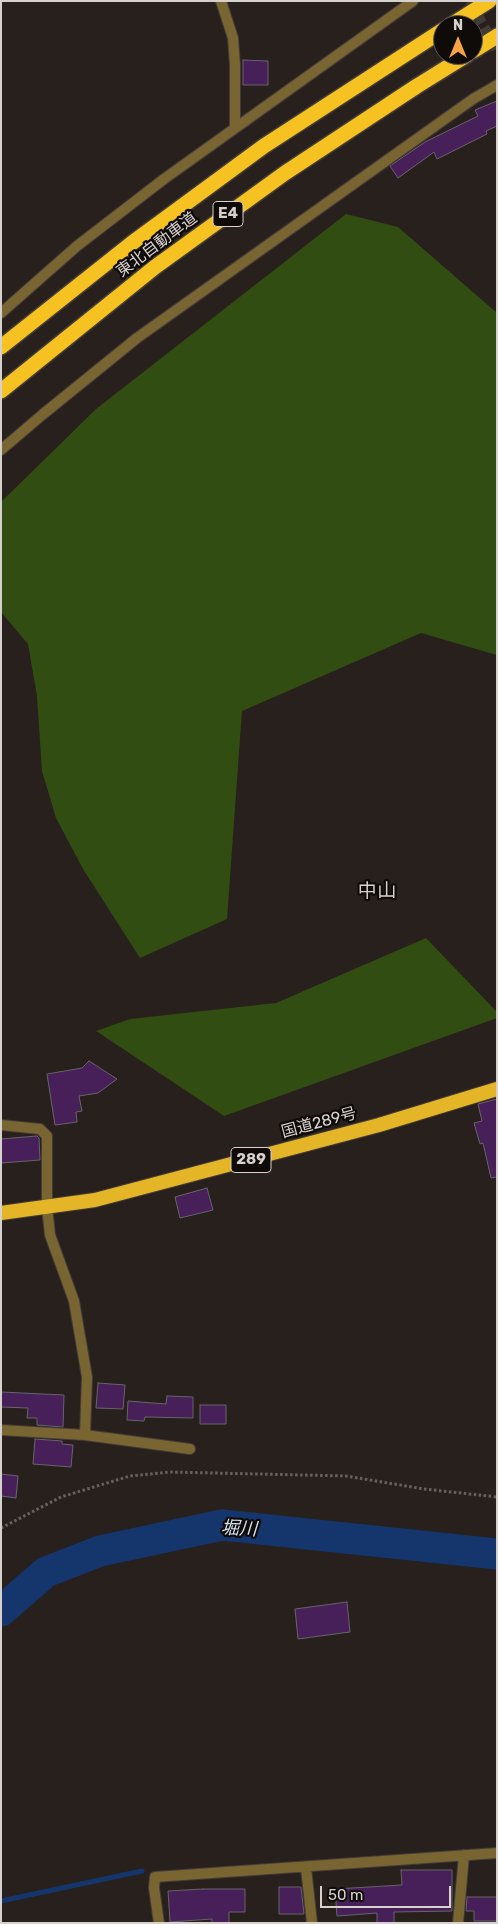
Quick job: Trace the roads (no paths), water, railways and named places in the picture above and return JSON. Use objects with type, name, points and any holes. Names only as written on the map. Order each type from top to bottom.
[{"type":"highway","points":[[467,15],[490,1]]},
{"type":"highway","name":"東北自動車道","points":[[1,347],[132,243],[264,146],[433,36]]},
{"type":"highway","points":[[483,45],[497,36]]},
{"type":"highway","name":"東北自動車道","points":[[1,391],[155,267],[285,173],[451,65]]},
{"type":"highway","name":"国道289号","points":[[1,1213],[95,1200],[379,1125],[497,1089]]},
{"type":"street","points":[[221,1],[233,38],[235,128]]},
{"type":"street","points":[[1,313],[77,246],[235,128],[413,1]]},
{"type":"street","points":[[1,450],[137,338],[464,105],[497,85]]},
{"type":"street","points":[[1,1125],[40,1130],[47,1136],[47,1207],[50,1235],[74,1301],[87,1377],[85,1435]]},
{"type":"street","points":[[1,1430],[85,1435],[190,1449]]},
{"type":"street","points":[[159,1923],[154,1888],[155,1877],[306,1868],[497,1853]]},
{"type":"street","points":[[458,1923],[464,1855]]},
{"type":"street","points":[[306,1868],[312,1923]]},
{"type":"waterway","name":"堀川","points":[[1,1611],[46,1572],[100,1551],[222,1525],[497,1554]]},
{"type":"waterway","points":[[1,1901],[142,1871]]},
{"type":"tunnel","points":[[470,1],[497,50]]},
{"type":"district","name":"中山","points":[[377,892]]}]
